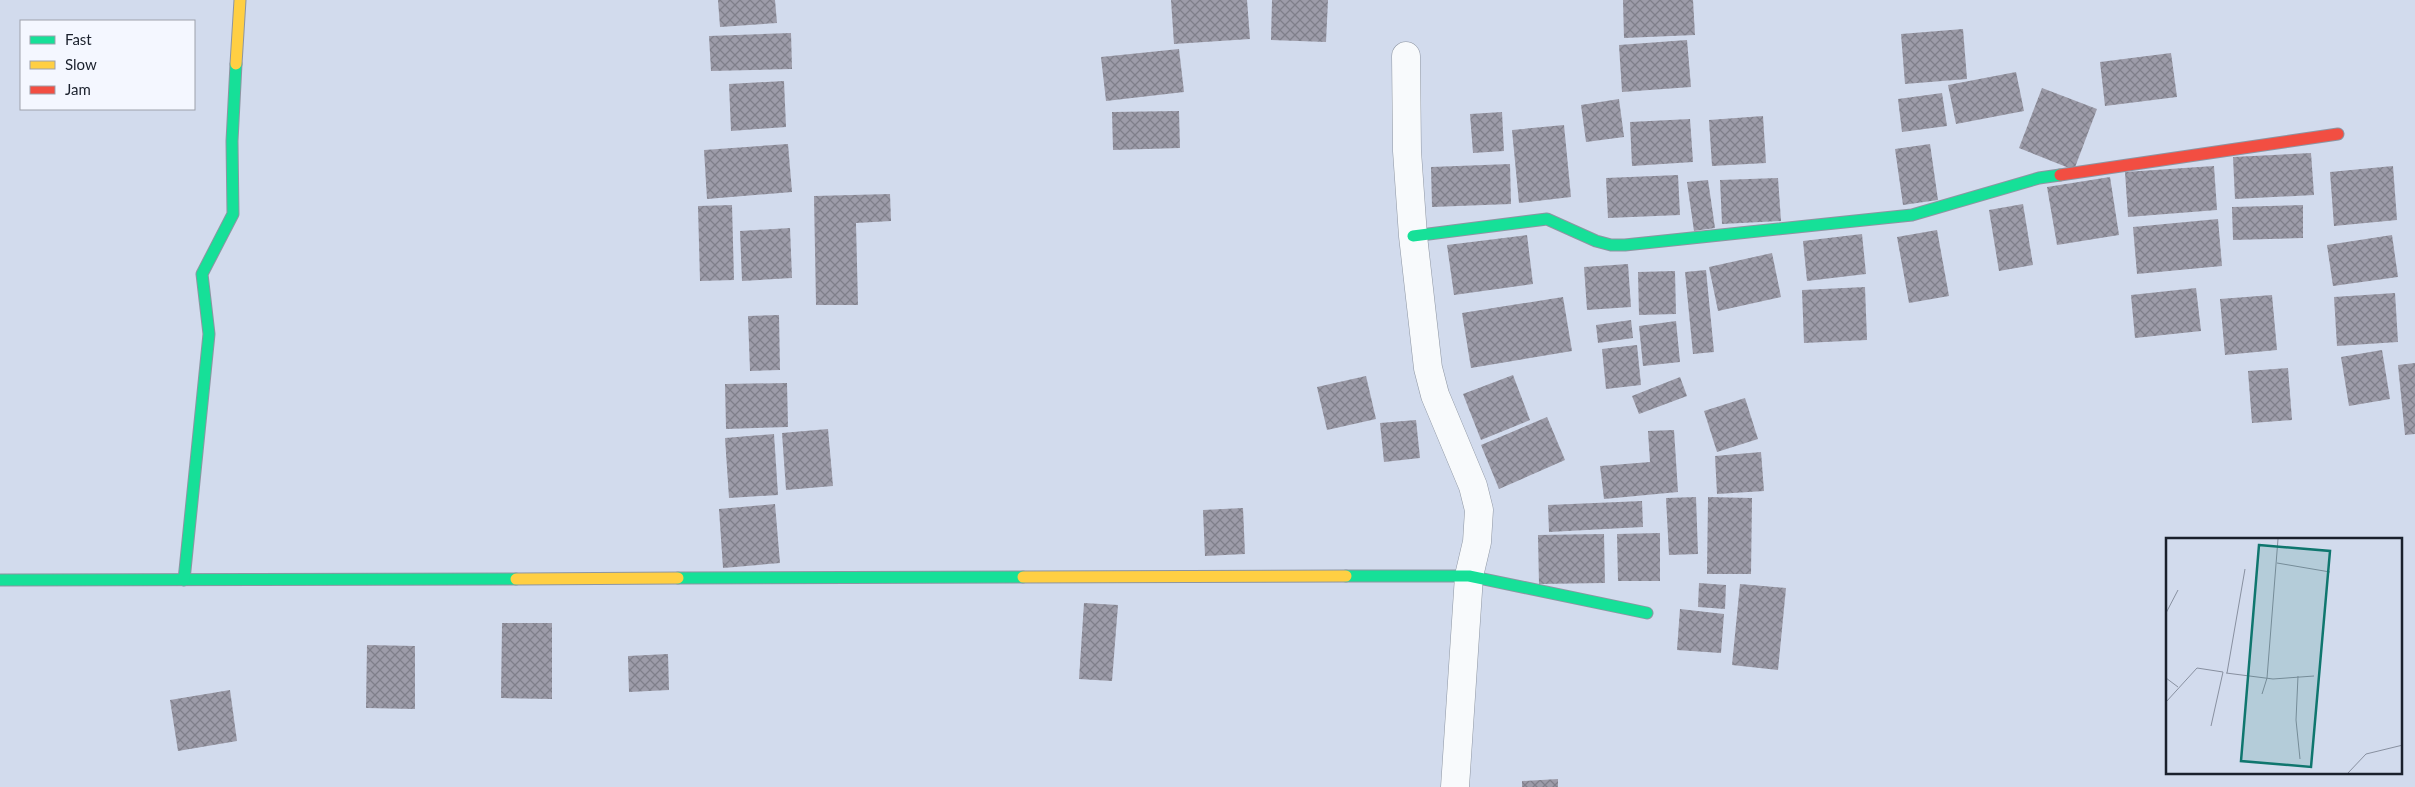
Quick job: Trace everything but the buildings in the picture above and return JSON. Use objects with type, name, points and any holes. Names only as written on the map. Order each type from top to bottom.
[{"type":"street","points":[[184,580],[209,334],[202,274],[233,214],[232,141],[240,0]]},
{"type":"street","points":[[1406,56],[1407,151],[1413,236],[1428,368],[1435,395],[1473,486],[1479,510],[1477,542],[1469,576],[1455,787]]},
{"type":"street","points":[[1413,236],[1547,219],[1596,241],[1611,245],[1625,245],[1912,216],[2039,178],[2338,134]]},
{"type":"street","points":[[0,580],[1469,576],[1647,613]]},
{"type":"traffic: fast","points":[[184,580],[209,334],[202,274],[233,214],[232,141],[236,64]]},
{"type":"traffic: fast","points":[[1413,236],[1547,219],[1596,241],[1611,245],[1625,245],[1912,215],[2039,178],[2060,175]]},
{"type":"traffic: fast","points":[[1346,576],[1469,576],[1647,613]]},
{"type":"traffic: fast","points":[[678,578],[1023,577]]},
{"type":"traffic: fast","points":[[0,580],[516,579]]},
{"type":"traffic: slow","points":[[236,64],[240,0]]},
{"type":"traffic: slow","points":[[1023,577],[1346,576]]},
{"type":"traffic: slow","points":[[516,579],[678,578]]},
{"type":"traffic: jam","points":[[2060,175],[2338,134]]}]
